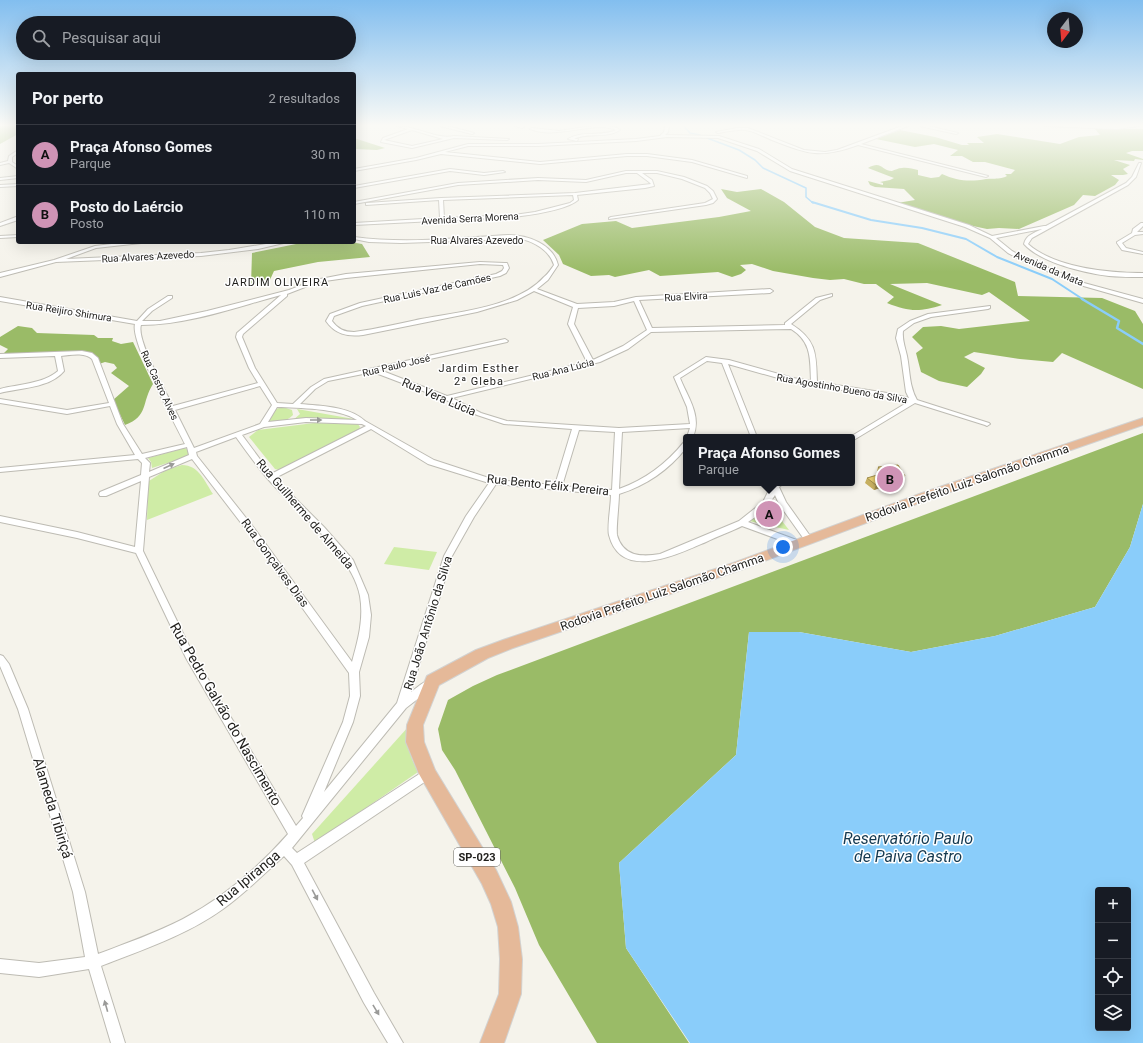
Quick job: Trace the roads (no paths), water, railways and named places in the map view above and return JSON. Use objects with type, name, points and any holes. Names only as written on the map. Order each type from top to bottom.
[{"type":"main road","name":"Rodovia Prefeito Luiz Salomão Chamma","points":[[433,681],[482,654],[508,644],[804,542],[933,494],[1143,421]]},
{"type":"main road","name":"SP-023","points":[[433,681],[415,725],[415,742],[428,774],[489,878],[501,902],[508,927],[511,959],[510,994],[492,1043]]},
{"type":"street","points":[[356,188],[425,175]]},
{"type":"street","points":[[356,204],[388,196],[458,184],[538,180],[586,181],[614,175]]},
{"type":"street","points":[[356,204],[575,194],[646,187],[653,184],[642,175]]},
{"type":"street","points":[[611,218],[706,204],[715,199],[715,196],[706,187],[671,175]]},
{"type":"street","points":[[739,175],[746,177]]},
{"type":"street","points":[[805,175],[853,191],[956,221],[992,237]]},
{"type":"street","points":[[981,175],[986,176]]},
{"type":"street","name":"Avenida da Mata","points":[[1135,175],[1127,184],[1050,226],[1027,240],[1026,244],[1029,248],[1042,255],[1098,272],[1143,275]]},
{"type":"street","points":[[0,179],[16,177]]},
{"type":"street","points":[[0,186],[16,185]]},
{"type":"street","name":"Avenida Serra Morena","points":[[356,224],[514,216],[535,213],[570,204],[576,200],[575,194]]},
{"type":"street","points":[[441,199],[442,220]]},
{"type":"street","points":[[0,225],[16,219]]},
{"type":"street","points":[[1143,224],[1135,232],[1119,243],[1124,249],[1143,254]]},
{"type":"street","name":"Avenida da Mata","points":[[992,237],[1050,226]]},
{"type":"street","points":[[1135,232],[1143,232]]},
{"type":"street","points":[[0,237],[16,236]]},
{"type":"street","name":"Avenida da Mata","points":[[992,237],[1010,252],[1021,258],[1086,285],[1143,301]]},
{"type":"street","name":"Rua Alvares Azevedo","points":[[356,238],[382,242],[504,238],[528,239],[553,256],[556,260],[556,265],[551,273],[533,288]]},
{"type":"street","points":[[0,275],[56,261],[101,246],[122,244]]},
{"type":"street","points":[[250,249],[251,244]]},
{"type":"street","name":"Rua Alvares Azevedo","points":[[56,261],[151,257],[250,249],[276,244]]},
{"type":"street","name":"Rua Luis Vaz de Camões","points":[[138,323],[160,323],[182,319],[291,291],[317,281],[366,273],[480,263],[505,264],[507,268],[504,272],[498,275],[387,298],[332,315],[329,321],[332,326],[342,333],[354,334],[496,306],[517,298],[533,288]]},
{"type":"street","points":[[533,288],[576,306],[571,324],[591,363]]},
{"type":"street","points":[[275,405],[252,368],[239,337],[240,333],[260,317],[272,304],[291,291]]},
{"type":"street","name":"Rua Elvira","points":[[576,306],[614,304],[636,299],[770,291]]},
{"type":"street","points":[[814,384],[812,348],[804,336],[787,324],[818,299],[830,294]]},
{"type":"street","points":[[138,323],[152,309],[170,297]]},
{"type":"street","name":"Rua Reijiro Shimura","points":[[0,299],[138,323]]},
{"type":"street","points":[[636,299],[650,330],[792,327]]},
{"type":"street","points":[[855,437],[914,401],[909,392],[904,356],[899,338],[900,330],[912,322],[930,314],[988,307]]},
{"type":"street","name":"Rua Castro Alves","points":[[138,323],[137,333],[170,409],[191,451]]},
{"type":"street","name":"Rua Ana Lúcia","points":[[446,398],[591,363],[611,355],[643,336],[650,330]]},
{"type":"street","name":"Rua Paulo José","points":[[295,406],[313,388],[326,380],[505,341]]},
{"type":"street","points":[[0,356],[82,353],[93,355],[120,424],[140,457],[146,463],[139,551],[77,535],[4,520],[0,527]]},
{"type":"street","points":[[0,391],[56,376],[61,371],[58,354]]},
{"type":"street","points":[[692,434],[694,426],[692,415],[677,378],[706,359],[724,361],[753,434]]},
{"type":"street","name":"Rua Agostinho Bueno da Silva","points":[[724,361],[779,377],[914,401],[987,424]]},
{"type":"street","name":"Rua Vera Lúcia","points":[[374,370],[446,398],[479,414],[506,423],[619,430],[694,426]]},
{"type":"street","points":[[170,409],[262,384]]},
{"type":"street","points":[[0,401],[67,412],[113,404]]},
{"type":"street","points":[[270,477],[366,425],[360,418],[345,413],[295,406],[275,405]]},
{"type":"street","points":[[263,425],[275,405]]},
{"type":"street","points":[[291,421],[295,406]]},
{"type":"street","name":"Rua Bento Félix Pereira","points":[[191,451],[263,425],[291,421],[325,420],[366,425],[431,462],[494,482],[614,492],[632,487],[668,465],[683,447]]},
{"type":"street","points":[[558,488],[576,428]]},
{"type":"street","points":[[619,430],[614,492],[613,534],[615,542],[624,552],[635,558],[646,560],[660,558],[742,523],[771,499],[775,486]]},
{"type":"street","name":"Rua Guilherme de Almeida","points":[[238,435],[270,477],[350,562],[364,595],[366,615],[364,637],[354,672],[355,696],[348,722],[304,825]]},
{"type":"street","points":[[0,470],[191,451]]},
{"type":"street","points":[[103,494],[146,476],[191,451]]},
{"type":"street","name":"Rua Gonçalves Dias","points":[[191,451],[251,530],[354,672]]},
{"type":"street","name":"Rua João Antônio da Silva","points":[[402,705],[448,556],[470,516],[494,482]]},
{"type":"street","points":[[777,486],[782,502],[804,542]]},
{"type":"street","points":[[742,523],[804,542]]},
{"type":"street","name":"Rua Pedro Galvão do Nascimento","points":[[139,551],[189,655],[295,835]]},
{"type":"street","name":"Alameda Tibiriçá","points":[[0,659],[4,664],[23,708],[77,885],[93,962],[118,1043]]},
{"type":"street","name":"Rua Ipiranga","points":[[0,966],[40,970],[93,962],[145,943],[188,923],[218,904],[248,881],[284,848],[402,705],[433,681]]},
{"type":"street","points":[[296,860],[428,774]]},
{"type":"street","points":[[284,848],[296,860],[369,998],[396,1043]]},
{"type":"water","name":"Reservatório Paulo de Paiva Castro","points":[[1143,504],[1143,1043],[690,1043],[626,948],[619,863],[736,755],[749,632],[799,632],[911,652],[995,636],[1095,607],[1130,547]]},
{"type":"waterway","points":[[777,175],[806,188],[806,197],[813,203]]},
{"type":"waterway","points":[[812,202],[871,220],[922,228],[966,239],[997,257],[1052,279],[1084,300]]},
{"type":"waterway","points":[[1082,299],[1119,321],[1117,328],[1143,344]]},
{"type":"place","name":"Posto do Laércio","points":[[890,479]]},
{"type":"place","name":"Praça Afonso Gomes","points":[[769,514]]},
{"type":"district","name":"JARDIM OLIVEIRA","points":[[277,282]]},
{"type":"district","name":"Jardim Esther 2ª Gleba","points":[[479,374]]}]
